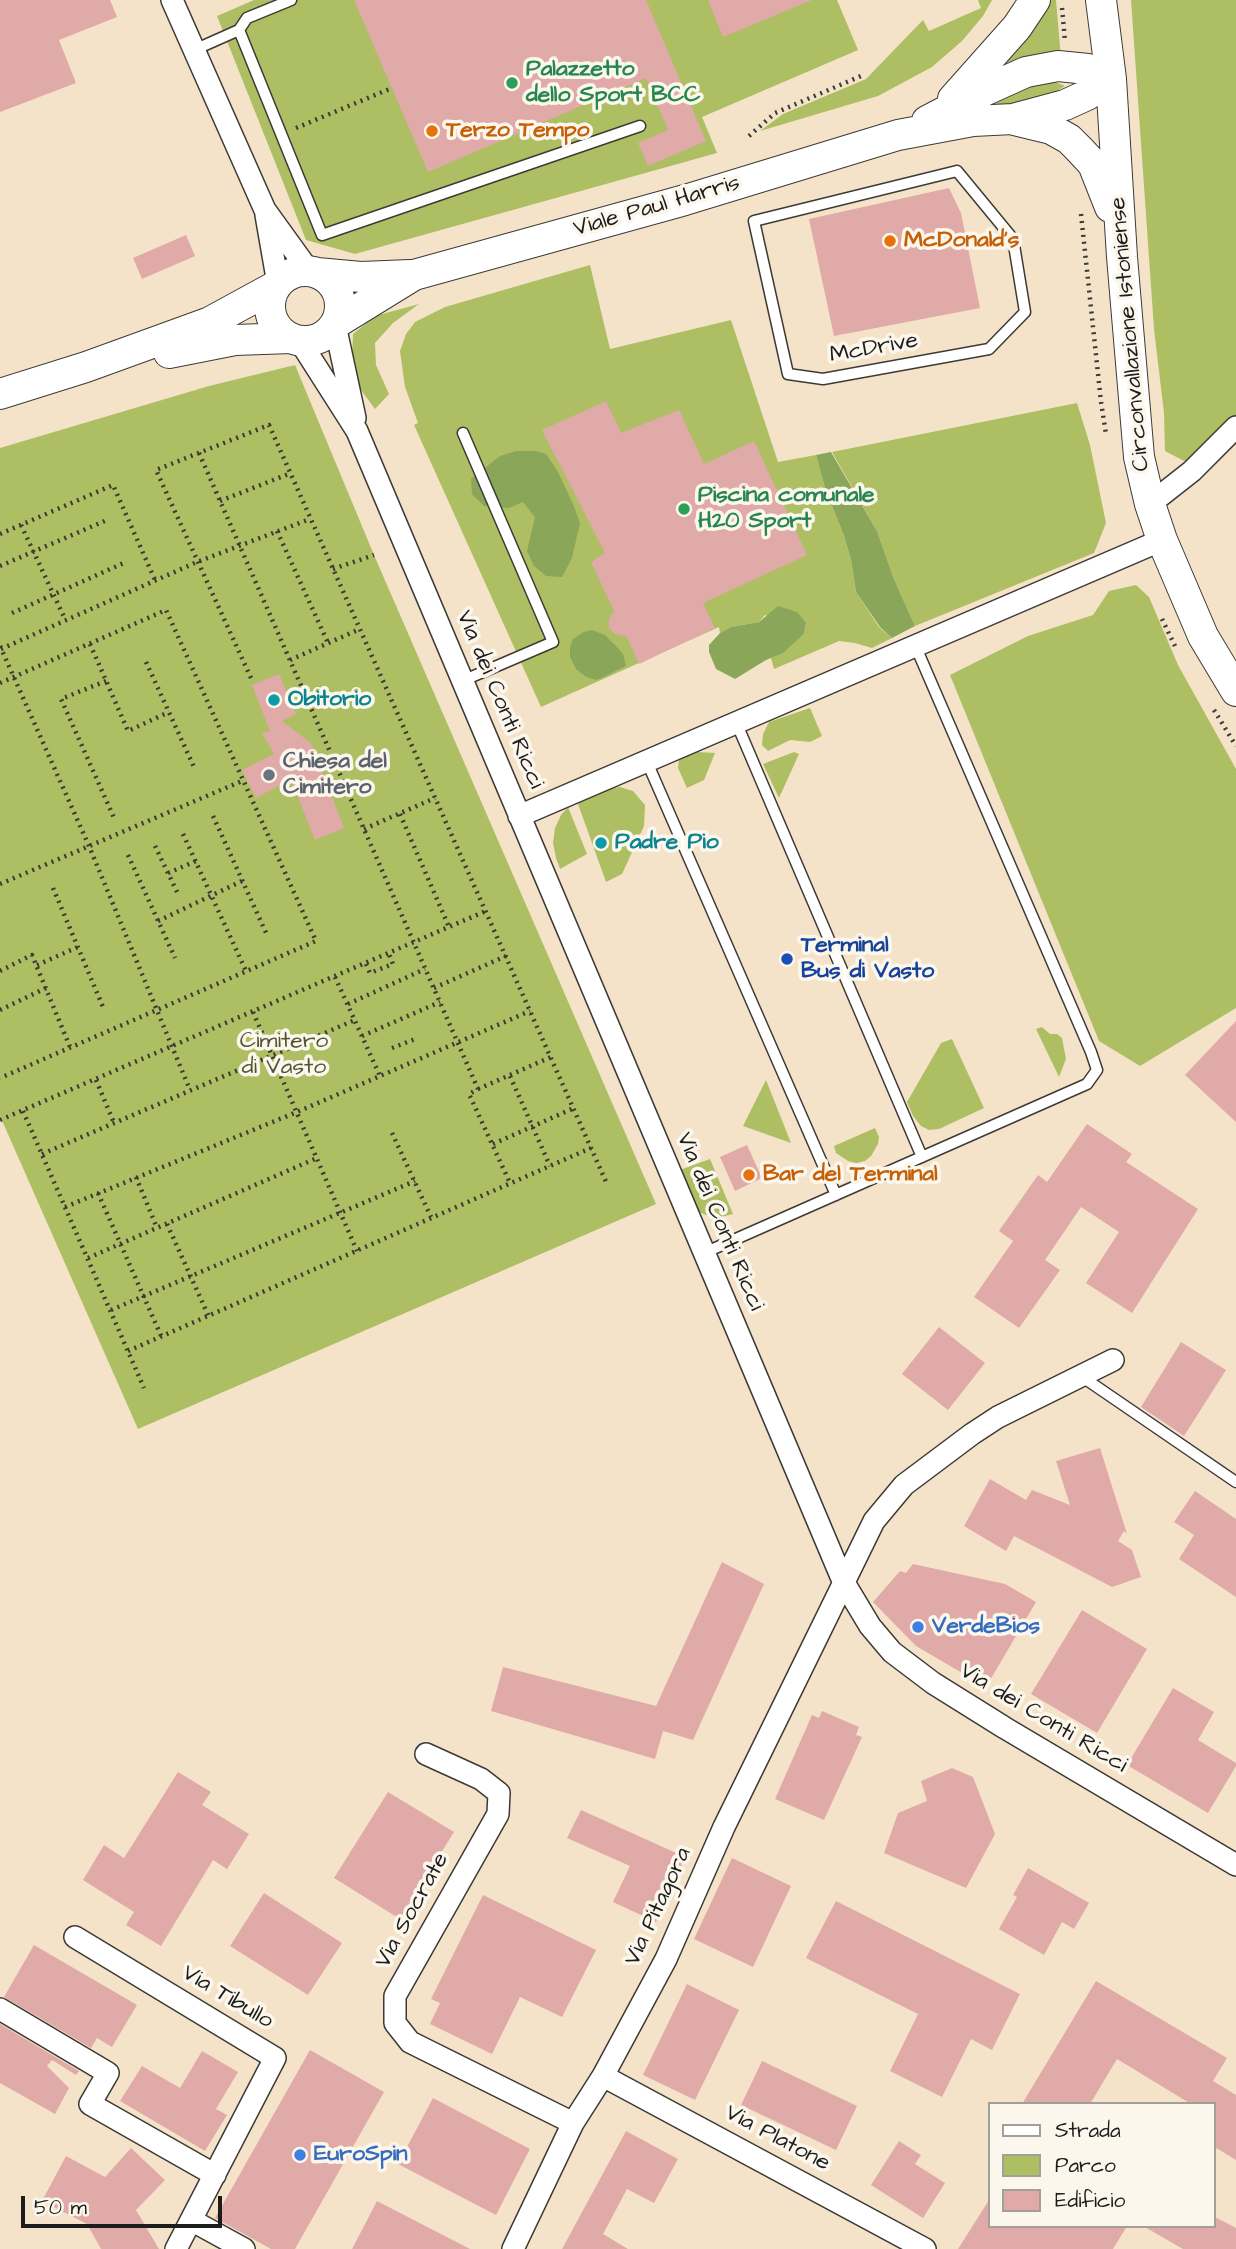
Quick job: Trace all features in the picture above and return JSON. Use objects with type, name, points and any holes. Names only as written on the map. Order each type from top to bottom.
[{"type":"main road","name":"Viale Paul Harris","points":[[935,117],[1017,27],[1035,0]]},
{"type":"main road","name":"Circonvallazione Istoniense","points":[[1101,0],[1111,79],[1122,257],[1139,457],[1162,540],[1203,636],[1236,691]]},
{"type":"main road","name":"Viale Paul Harris","points":[[898,135],[986,89],[1026,72],[1058,66],[1088,69],[1111,79]]},
{"type":"main road","name":"Viale Paul Harris","points":[[313,272],[361,277],[414,275],[685,200],[898,135],[973,121],[1013,120],[1087,96],[1111,79]]},
{"type":"main road","name":"Viale Paul Harris","points":[[1013,120],[1051,130],[1069,139],[1093,164],[1109,203],[1122,257]]},
{"type":"main road","points":[[0,394],[86,367],[210,322],[292,274],[313,272],[333,284],[338,293],[340,313],[335,324],[319,338],[235,340],[138,360],[86,367]]},
{"type":"main road","name":"Viale Paul Harris","points":[[335,324],[414,275]]},
{"type":"main road","points":[[277,285],[271,301],[272,316],[279,329],[295,339]]},
{"type":"street","points":[[172,0],[265,209],[313,272]]},
{"type":"street","points":[[265,209],[277,285]]},
{"type":"street","name":"Via dei Conti Ricci","points":[[335,324],[357,431]]},
{"type":"street","name":"Via dei Conti Ricci","points":[[295,339],[357,431],[843,1581],[870,1626],[892,1652],[933,1683],[1005,1728],[1233,1858]]},
{"type":"street","points":[[1150,504],[1192,471],[1236,427]]},
{"type":"street","points":[[519,816],[1162,540]]},
{"type":"street","name":"Via Pitagora","points":[[513,2249],[573,2123],[603,2076],[666,1959],[724,1827],[874,1521],[904,1485],[980,1428],[1113,1360]]},
{"type":"street","name":"Via Socrate","points":[[426,1754],[481,1779],[499,1793],[498,1814],[395,1996],[395,2023],[410,2042],[573,2123]]},
{"type":"street","name":"Via Tibullo","points":[[75,1937],[275,2058],[176,2249]]},
{"type":"street","points":[[0,2009],[108,2073],[90,2104],[215,2175]]},
{"type":"street","name":"Via Platone","points":[[603,2076],[914,2246]]},
{"type":"street","points":[[191,2221],[244,2249]]},
{"type":"lane","points":[[194,50],[239,30],[247,18],[290,0]]},
{"type":"lane","points":[[239,30],[322,235],[640,126]]},
{"type":"lane","name":"McDrive","points":[[957,172],[1013,239],[1025,312],[989,349],[823,379],[788,374],[754,221],[957,172]]},
{"type":"lane","points":[[462,681],[552,642],[463,433]]},
{"type":"lane","points":[[704,1252],[1087,1084],[1097,1070],[915,645]]},
{"type":"lane","points":[[736,722],[922,1157]]},
{"type":"lane","points":[[647,762],[836,1195]]},
{"type":"lane","points":[[1081,1376],[1236,1482]]},
{"type":"path","points":[[748,136],[775,113],[861,76]]},
{"type":"path","points":[[292,130],[392,88]]},
{"type":"path","points":[[251,678],[156,470],[269,425],[607,1184]]},
{"type":"path","points":[[199,453],[478,1089]]},
{"type":"path","points":[[220,501],[291,473]]},
{"type":"path","points":[[0,534],[113,485],[155,580]]},
{"type":"path","points":[[190,1090],[89,846],[0,648],[197,562],[310,519]]},
{"type":"path","points":[[0,566],[107,520]]},
{"type":"path","points":[[21,525],[65,619]]},
{"type":"path","points":[[277,531],[328,643]]},
{"type":"path","points":[[333,569],[374,555]]},
{"type":"path","points":[[12,613],[126,562]]},
{"type":"path","points":[[0,683],[166,610],[316,941],[0,1078]]},
{"type":"path","points":[[289,660],[360,629]]},
{"type":"path","points":[[90,643],[128,731],[169,712]]},
{"type":"path","points":[[146,662],[194,767]]},
{"type":"path","points":[[106,681],[61,699],[115,820]]},
{"type":"path","points":[[0,884],[242,781]]},
{"type":"path","points":[[364,829],[435,798]]},
{"type":"path","points":[[400,814],[449,927]]},
{"type":"path","points":[[213,816],[267,935]]},
{"type":"path","points":[[183,834],[246,971]]},
{"type":"path","points":[[155,846],[178,896]]},
{"type":"path","points":[[128,855],[175,958]]},
{"type":"path","points":[[168,873],[196,861]]},
{"type":"path","points":[[158,921],[243,881]]},
{"type":"path","points":[[53,888],[103,1007]]},
{"type":"path","points":[[0,1120],[486,911]]},
{"type":"path","points":[[37,965],[78,947]]},
{"type":"path","points":[[366,964],[370,973],[393,964],[388,954]]},
{"type":"path","points":[[0,971],[32,955],[70,1047]]},
{"type":"path","points":[[434,988],[506,956]]},
{"type":"path","points":[[348,1004],[425,969]]},
{"type":"path","points":[[335,977],[380,1076]]},
{"type":"path","points":[[0,1010],[46,988]]},
{"type":"path","points":[[362,1036],[440,1002]]},
{"type":"path","points":[[65,1207],[297,1112],[530,1011]]},
{"type":"path","points":[[253,1012],[357,1251]]},
{"type":"path","points":[[42,1154],[355,1020]]},
{"type":"path","points":[[392,1048],[418,1038]]},
{"type":"path","points":[[510,1183],[469,1094],[551,1057]]},
{"type":"path","points":[[510,1076],[550,1166]]},
{"type":"path","points":[[96,1080],[114,1123]]},
{"type":"path","points":[[493,1144],[573,1108]]},
{"type":"path","points":[[23,1111],[144,1388]]},
{"type":"path","points":[[392,1133],[431,1217]]},
{"type":"path","points":[[128,1351],[591,1148]]},
{"type":"path","points":[[88,1258],[317,1158]]},
{"type":"path","points":[[136,1177],[157,1228]]},
{"type":"path","points":[[111,1310],[415,1181]]},
{"type":"path","points":[[99,1193],[162,1338]]},
{"type":"path","points":[[167,1224],[209,1317]]},
{"type":"green space","points":[[254,0],[837,0],[858,50],[702,117],[717,153],[355,254],[306,240],[217,16]]},
{"type":"green space","points":[[978,0],[992,0],[983,16],[962,41],[932,67],[878,96],[760,131],[783,114],[866,79],[923,20],[929,31],[981,8]]},
{"type":"green space","points":[[1043,0],[1056,0],[1061,58],[998,70]]},
{"type":"green space","points":[[1131,0],[1236,0],[1236,415],[1186,462],[1165,451]]},
{"type":"green space","points":[[1053,81],[1065,86],[1048,96],[991,109],[994,102],[1022,88]]},
{"type":"green space","points":[[590,265],[610,349],[731,320],[778,462],[816,455],[825,488],[844,536],[856,592],[879,627],[892,638],[872,648],[839,641],[774,669],[771,658],[783,652],[804,634],[806,624],[765,615],[759,622],[731,627],[720,633],[719,627],[541,707],[414,425],[418,423],[405,387],[400,351],[406,334],[415,322],[445,307]]},
{"type":"green space","points":[[419,304],[393,323],[375,343],[376,365],[389,394],[375,409],[361,390],[352,357],[353,334],[375,316]]},
{"type":"green space","name":"Cimitero di Vasto","points":[[295,365],[374,555],[656,1204],[138,1429],[0,1116],[0,448],[209,386]]},
{"type":"green space","points":[[1077,403],[1090,445],[1106,523],[1094,553],[915,626],[877,531],[832,452]]},
{"type":"green space","points":[[516,451],[546,454],[557,470],[580,523],[572,558],[562,577],[546,576],[534,566],[527,551],[535,517],[523,502],[509,508],[484,506],[472,494],[471,479],[500,456]]},
{"type":"green space","points":[[831,452],[877,531],[915,626],[892,638],[880,627],[856,592],[844,536],[825,488],[816,455]]},
{"type":"green space","points":[[1136,585],[1149,597],[1178,665],[1236,769],[1236,1008],[1140,1066],[1099,1041],[950,675],[1028,636],[1093,615],[1109,591]]},
{"type":"green space","points":[[778,606],[797,612],[806,623],[804,634],[783,653],[735,679],[716,669],[709,645],[720,633],[731,627],[759,622]]},
{"type":"green space","points":[[592,630],[605,635],[616,646],[623,654],[626,666],[597,680],[586,677],[576,669],[570,657],[573,639]]},
{"type":"green space","points":[[810,708],[822,736],[810,742],[790,740],[768,751],[762,745],[763,734],[769,722]]},
{"type":"green space","points":[[698,752],[715,753],[704,780],[687,788],[678,768],[679,760]]},
{"type":"green space","points":[[794,752],[799,754],[779,798],[763,764]]},
{"type":"green space","points":[[620,787],[633,791],[645,805],[644,826],[622,874],[606,882],[578,804],[589,792]]},
{"type":"green space","points":[[568,807],[587,854],[560,869],[553,843],[555,828]]},
{"type":"green space","points":[[1042,1027],[1050,1034],[1057,1034],[1062,1038],[1066,1059],[1059,1077],[1036,1029]]},
{"type":"green space","points":[[952,1039],[984,1108],[939,1129],[929,1130],[921,1126],[913,1116],[907,1102],[941,1043]]},
{"type":"green space","points":[[766,1080],[791,1143],[743,1126]]},
{"type":"green space","points":[[875,1128],[879,1137],[878,1144],[865,1161],[848,1161],[836,1153],[834,1146]]},
{"type":"green space","points":[[710,1159],[733,1214],[721,1217],[697,1211],[677,1171]]},
{"type":"building","points":[[0,0],[110,0],[117,17],[59,40],[76,83],[0,112]]},
{"type":"building","name":"Palazzetto dello Sport BCC","points":[[354,0],[646,0],[706,141],[648,166],[638,143],[668,130],[646,78],[428,172]]},
{"type":"building","points":[[708,0],[812,0],[723,37]]},
{"type":"building","name":"McDonald's","points":[[949,188],[961,213],[980,308],[834,336],[809,219]]},
{"type":"building","points":[[186,235],[195,256],[142,279],[133,258]]},
{"type":"building","name":"Piscina comunale H20 Sport","points":[[606,401],[621,433],[679,410],[704,464],[754,441],[807,555],[703,603],[715,628],[639,664],[626,636],[615,634],[609,628],[609,619],[614,611],[591,562],[605,553],[542,430]]},
{"type":"building","points":[[279,674],[296,714],[282,721],[311,743],[344,828],[315,840],[291,779],[256,798],[242,770],[274,754],[262,733],[270,731],[252,685]]},
{"type":"building","points":[[1236,1021],[1236,1122],[1185,1075]]},
{"type":"building","points":[[1087,1124],[1132,1154],[1126,1162],[1198,1209],[1132,1313],[1086,1283],[1119,1232],[1081,1207],[1045,1260],[1060,1270],[1019,1328],[974,1297],[1013,1241],[999,1231],[1038,1175],[1047,1182]]},
{"type":"building","name":"Bar del Terminal","points":[[747,1145],[762,1178],[735,1191],[720,1157]]},
{"type":"building","points":[[939,1327],[985,1363],[948,1410],[902,1374]]},
{"type":"building","points":[[1181,1342],[1226,1370],[1184,1436],[1141,1407]]},
{"type":"building","points":[[1100,1448],[1127,1534],[1124,1531],[1118,1541],[1132,1550],[1141,1577],[1112,1587],[1014,1536],[1006,1551],[964,1526],[990,1479],[1026,1500],[1032,1490],[1070,1505],[1056,1461]]},
{"type":"building","points":[[1195,1491],[1236,1519],[1236,1597],[1179,1559],[1194,1535],[1174,1522]]},
{"type":"building","points":[[722,1562],[764,1584],[693,1740],[663,1731],[655,1759],[491,1711],[503,1667],[656,1706]]},
{"type":"building","points":[[913,1564],[1005,1584],[1036,1602],[986,1687],[916,1646],[873,1602],[900,1571],[906,1573]]},
{"type":"building","points":[[1082,1610],[1147,1649],[1097,1733],[1031,1694]]},
{"type":"building","points":[[1173,1688],[1214,1712],[1198,1740],[1236,1763],[1208,1813],[1127,1765]]},
{"type":"building","points":[[822,1711],[859,1727],[856,1735],[862,1737],[824,1820],[775,1799],[812,1715],[819,1718]]},
{"type":"building","points":[[952,1768],[973,1777],[995,1834],[966,1888],[884,1853],[898,1813],[927,1801],[921,1781]]},
{"type":"building","points":[[178,1772],[211,1792],[202,1805],[249,1834],[227,1869],[213,1860],[161,1946],[126,1925],[134,1912],[83,1880],[104,1845],[124,1858]]},
{"type":"building","points":[[388,1792],[454,1832],[400,1919],[334,1878]]},
{"type":"building","points":[[581,1810],[685,1857],[656,1922],[613,1902],[630,1866],[567,1838]]},
{"type":"building","points":[[732,1858],[791,1886],[753,1967],[694,1939]]},
{"type":"building","points":[[1028,1868],[1089,1903],[1074,1929],[1062,1922],[1044,1955],[999,1929],[1017,1897],[1013,1895]]},
{"type":"building","points":[[264,1893],[342,1943],[308,1995],[230,1946]]},
{"type":"building","points":[[483,1895],[596,1950],[562,2017],[520,1997],[492,2054],[430,2024],[440,2003],[431,1999]]},
{"type":"building","points":[[836,1901],[1020,1994],[992,2050],[971,2039],[942,2097],[890,2071],[918,2014],[806,1958]]},
{"type":"building","points":[[34,1945],[137,2005],[112,2047],[97,2038],[91,2048],[4,1997]]},
{"type":"building","points":[[1096,1981],[1227,2058],[1213,2081],[1236,2095],[1236,2160],[1215,2147],[1215,2102],[1188,2102],[1117,2059],[1091,2102],[1023,2102]]},
{"type":"building","points":[[687,1984],[739,2010],[695,2100],[643,2075]]},
{"type":"building","points":[[0,2024],[79,2071],[76,2075],[52,2060],[47,2066],[69,2088],[55,2114],[0,2083]]},
{"type":"building","name":"EuroSpin","points":[[310,2050],[384,2092],[295,2249],[271,2249],[215,2218]]},
{"type":"building","points":[[202,2051],[238,2072],[216,2109],[227,2115],[205,2151],[120,2101],[142,2066],[180,2088]]},
{"type":"building","points":[[762,2061],[857,2106],[836,2150],[741,2105]]},
{"type":"building","points":[[433,2098],[530,2149],[496,2215],[398,2164]]},
{"type":"building","points":[[626,2131],[678,2159],[654,2203],[627,2189],[603,2234],[628,2249],[562,2249]]},
{"type":"building","points":[[899,2141],[921,2155],[915,2164],[945,2183],[923,2218],[871,2185]]},
{"type":"building","points":[[131,2148],[165,2180],[136,2210],[159,2249],[101,2249],[87,2224],[42,2201],[66,2156],[105,2177]]},
{"type":"building","points":[[377,2201],[470,2249],[352,2249]]},
{"type":"building","points":[[988,2202],[988,2228],[1126,2228],[1113,2249],[958,2249]]},
{"type":"building","points":[[1215,2217],[1236,2228],[1236,2249],[1183,2249],[1146,2228],[1215,2228]]},
{"type":"place","name":"Palazzetto dello Sport BCC","points":[[512,83]]},
{"type":"place","name":"Terzo Tempo","points":[[432,131]]},
{"type":"place","name":"McDonald's","points":[[890,241]]},
{"type":"place","name":"Piscina comunale H20 Sport","points":[[684,509]]},
{"type":"place","name":"Obitorio","points":[[274,700]]},
{"type":"place","name":"Chiesa del Cimitero","points":[[269,775]]},
{"type":"place","name":"Padre Pio","points":[[601,843]]},
{"type":"place","name":"Terminal Bus di Vasto","points":[[787,959]]},
{"type":"place","name":"Bar del Terminal","points":[[749,1175]]},
{"type":"place","name":"VerdeBios","points":[[918,1627]]},
{"type":"place","name":"EuroSpin","points":[[300,2155]]}]
